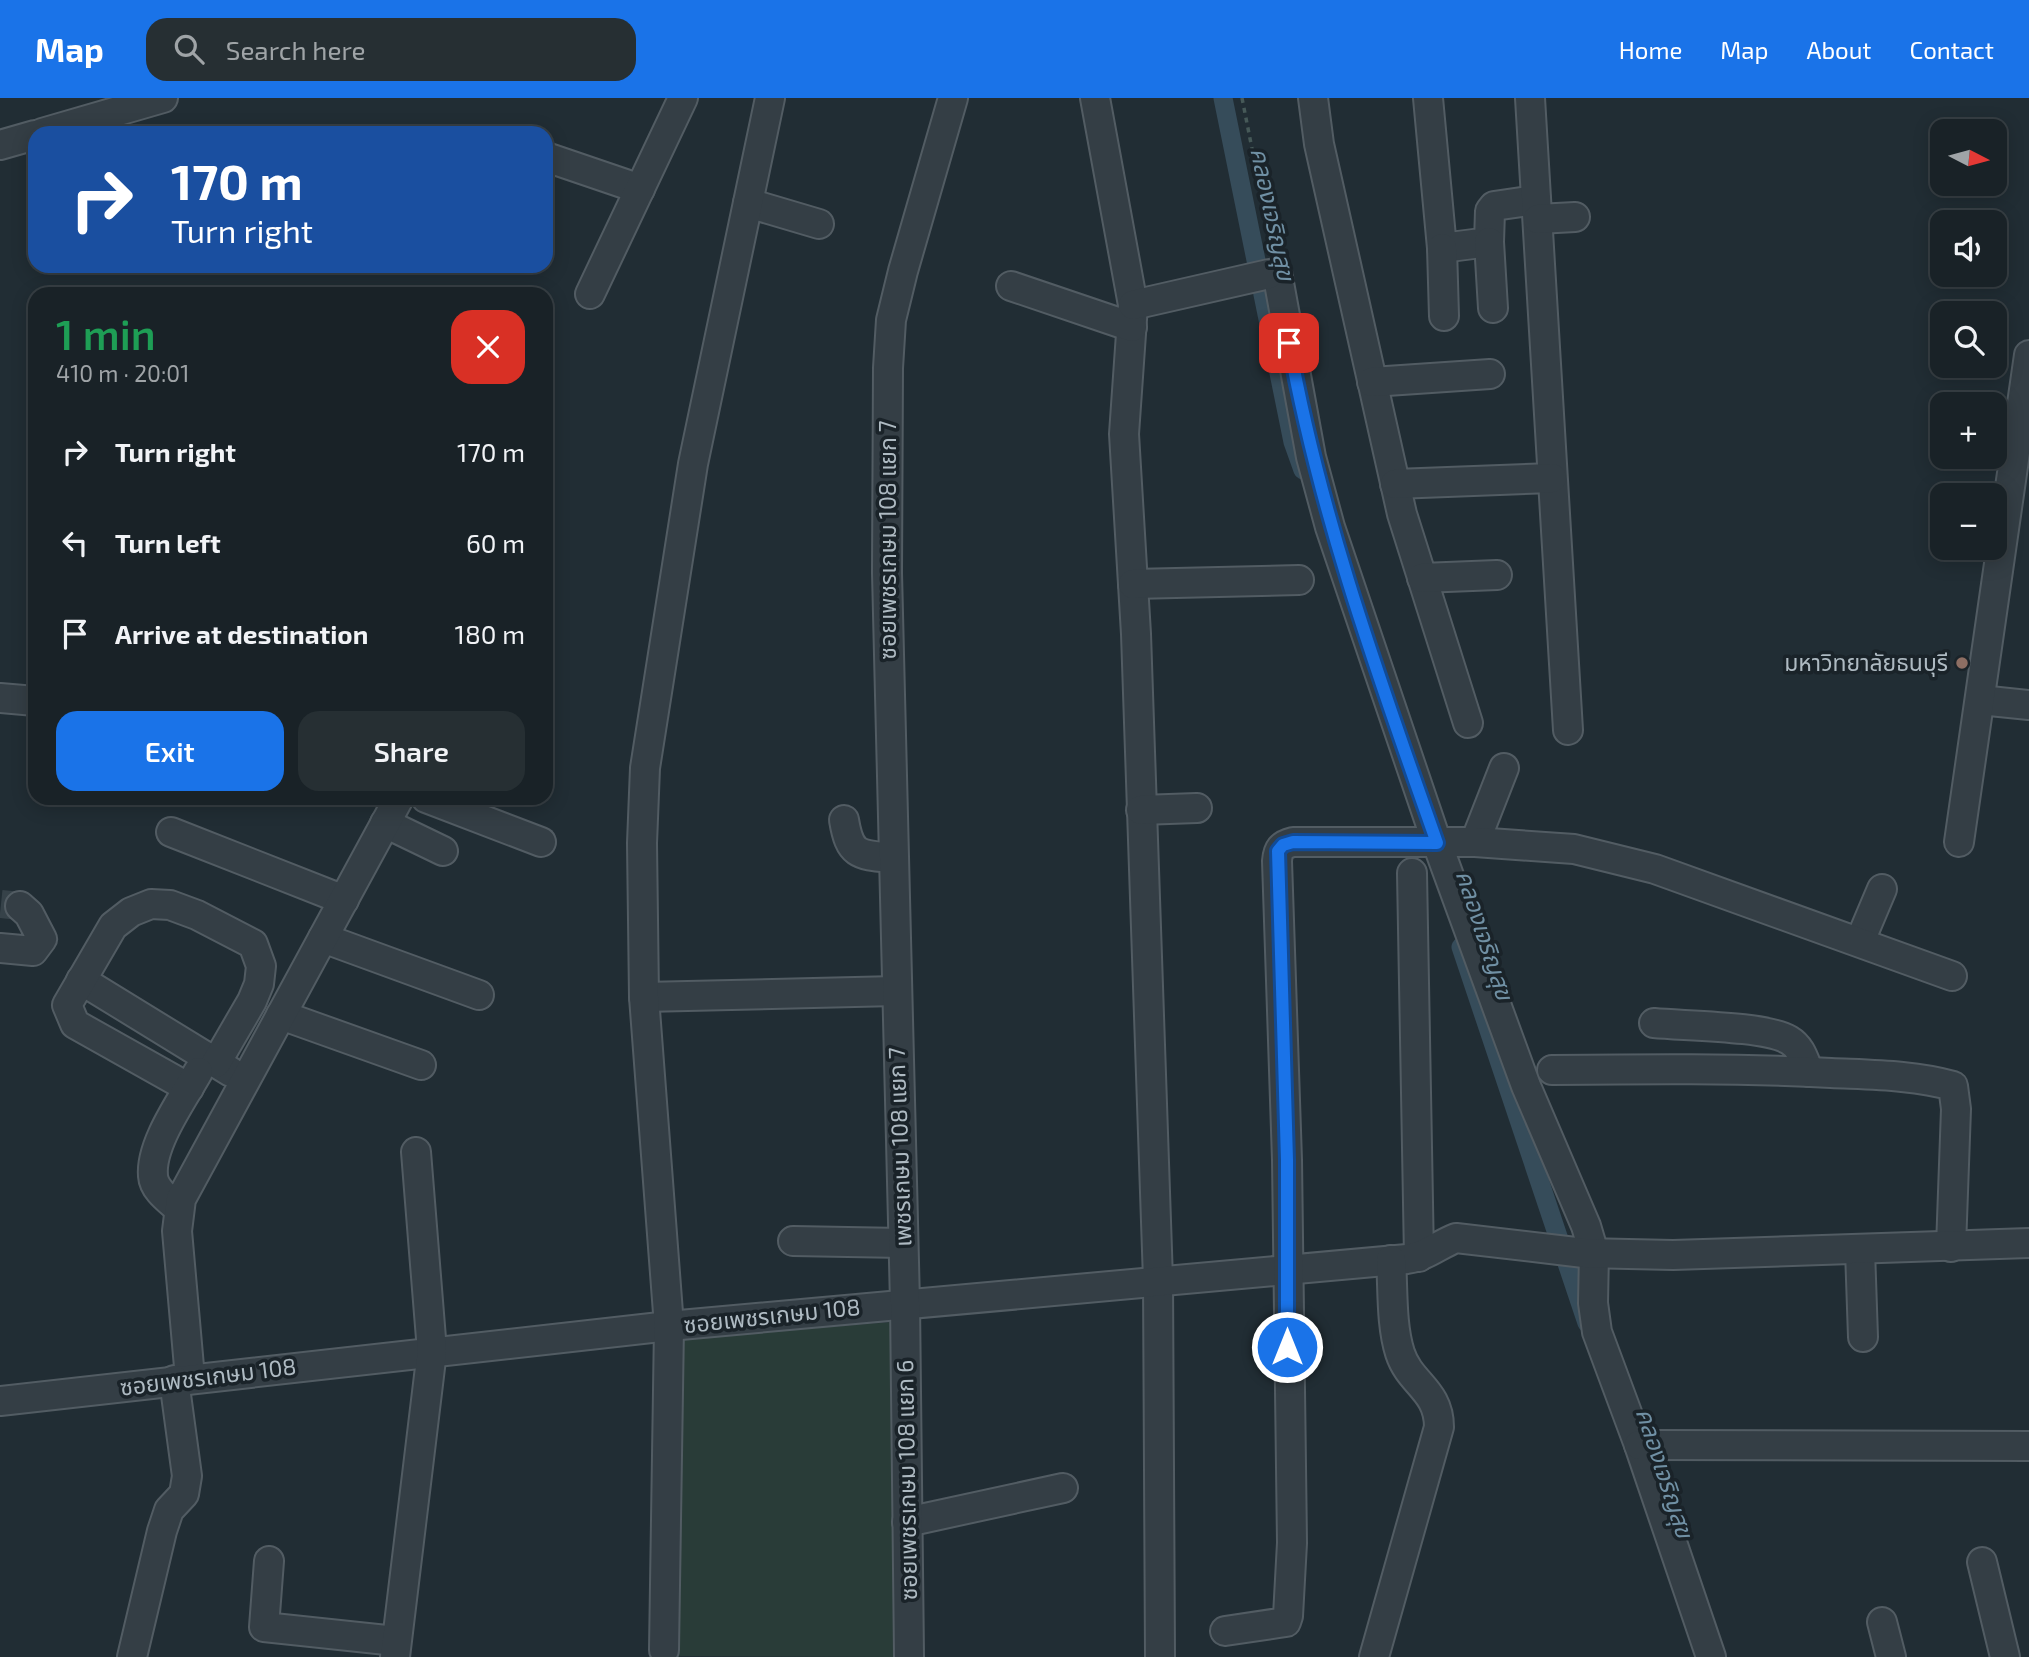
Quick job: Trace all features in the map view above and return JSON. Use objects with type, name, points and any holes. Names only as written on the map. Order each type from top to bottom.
[{"type":"street","points":[[65,126],[163,98]]},
{"type":"street","points":[[590,294],[683,98]]},
{"type":"street","points":[[664,1650],[669,1326],[644,997],[642,843],[645,768],[693,464],[771,98]]},
{"type":"street","name":"ซอยเพชรเกษม 108 แยก 7","points":[[896,991],[887,573],[889,344],[903,271],[953,98]]},
{"type":"street","points":[[1095,98],[1133,316],[1126,375],[1124,434],[1133,584],[1158,1280],[1160,1657]]},
{"type":"street","points":[[1313,98],[1319,144],[1342,235],[1395,484],[1468,723]]},
{"type":"street","points":[[1428,98],[1442,248],[1444,316]]},
{"type":"street","points":[[1530,98],[1568,730]]},
{"type":"street","points":[[0,145],[28,137]]},
{"type":"street","points":[[553,159],[640,190]]},
{"type":"street","points":[[748,203],[819,224]]},
{"type":"street","points":[[1493,308],[1489,242],[1490,211],[1494,206],[1575,217]]},
{"type":"street","points":[[1442,248],[1489,242]]},
{"type":"street","points":[[1011,286],[1133,316],[1264,275],[1330,527],[1433,843],[1526,1086],[1574,1197],[1589,1253],[1597,1332],[1639,1444],[1712,1657]]},
{"type":"street","points":[[1959,842],[2029,355]]},
{"type":"street","points":[[1372,382],[1490,374]]},
{"type":"street","points":[[1395,484],[1552,478]]},
{"type":"street","points":[[1422,578],[1497,575]]},
{"type":"street","points":[[1133,584],[1299,580]]},
{"type":"street","points":[[0,698],[28,700]]},
{"type":"street","points":[[1980,700],[2029,705]]},
{"type":"street","points":[[1475,842],[1504,768]]},
{"type":"street","points":[[132,1657],[162,1531],[169,1510],[184,1494],[187,1476],[177,1231],[179,1209],[189,1182],[395,805]]},
{"type":"street","points":[[444,805],[541,842]]},
{"type":"street","points":[[1141,810],[1198,808]]},
{"type":"street","points":[[844,820],[852,849],[861,854],[893,858]]},
{"type":"street","points":[[385,823],[443,851]]},
{"type":"street","points":[[170,832],[344,900]]},
{"type":"street","points":[[1225,1632],[1286,1622],[1288,1616],[1292,1543],[1278,851],[1283,845],[1293,842],[1475,842],[1574,849],[1655,869],[1952,976]]},
{"type":"street","points":[[1412,873],[1419,1257]]},
{"type":"street","points":[[1860,941],[1882,889]]},
{"type":"street","points":[[179,1209],[159,1191],[152,1178],[164,1131],[189,1088],[211,1060],[259,984],[261,966],[253,944],[197,915],[170,905],[151,904],[131,912],[113,926],[67,1005],[75,1024],[189,1088]]},
{"type":"street","points":[[0,948],[33,951],[42,939],[40,929],[7,905]]},
{"type":"street","points":[[323,938],[479,995]]},
{"type":"street","points":[[81,980],[245,1081]]},
{"type":"street","points":[[644,997],[896,991]]},
{"type":"street","name":"เพชรเกษม 108 แยก 7","points":[[896,991],[905,1303]]},
{"type":"street","points":[[281,1015],[421,1065]]},
{"type":"street","points":[[1654,1023],[1764,1033],[1788,1040],[1800,1049],[1809,1072]]},
{"type":"street","points":[[1552,1070],[1712,1068],[1892,1076],[1953,1086],[1956,1109],[1951,1247]]},
{"type":"street","points":[[269,1561],[264,1627],[396,1649],[432,1351],[416,1152]]},
{"type":"street","name":"ซอยเพชรเกษม 108","points":[[0,1401],[669,1326],[1419,1257],[1427,1256],[1441,1244],[1456,1238],[1589,1253],[1860,1250],[2029,1243]]},
{"type":"street","points":[[793,1241],[903,1243]]},
{"type":"street","points":[[1860,1250],[1863,1337]]},
{"type":"street","points":[[1374,1657],[1439,1427],[1439,1409],[1408,1369],[1399,1352],[1391,1260]]},
{"type":"street","name":"ซอยเพชรเกษม 108 แยก 6","points":[[905,1303],[909,1657]]},
{"type":"street","points":[[1639,1444],[2029,1446]]},
{"type":"street","points":[[907,1522],[1063,1488]]},
{"type":"street","points":[[1982,1562],[2005,1657]]},
{"type":"street","points":[[1882,1622],[1891,1657]]},
{"type":"path","points":[[1241,98],[1264,275]]},
{"type":"green space","points":[[892,1322],[893,1657],[674,1656],[679,1339]]},
{"type":"waterway","name":"คลองเจริญสุข","points":[[1223,98],[1293,442],[1303,470]]},
{"type":"waterway","name":"คลองเจริญสุข","points":[[1461,947],[1587,1323]]},
{"type":"tunnel","points":[[1,904],[20,906]]},
{"type":"place","name":"มหาวิทยาลัยธนบุรี","points":[[1962,663]]},
{"type":"route","points":[[1287,1347],[1287,1160],[1278,851],[1283,845],[1293,842],[1437,843],[1330,527],[1311,457],[1289,343]]}]
